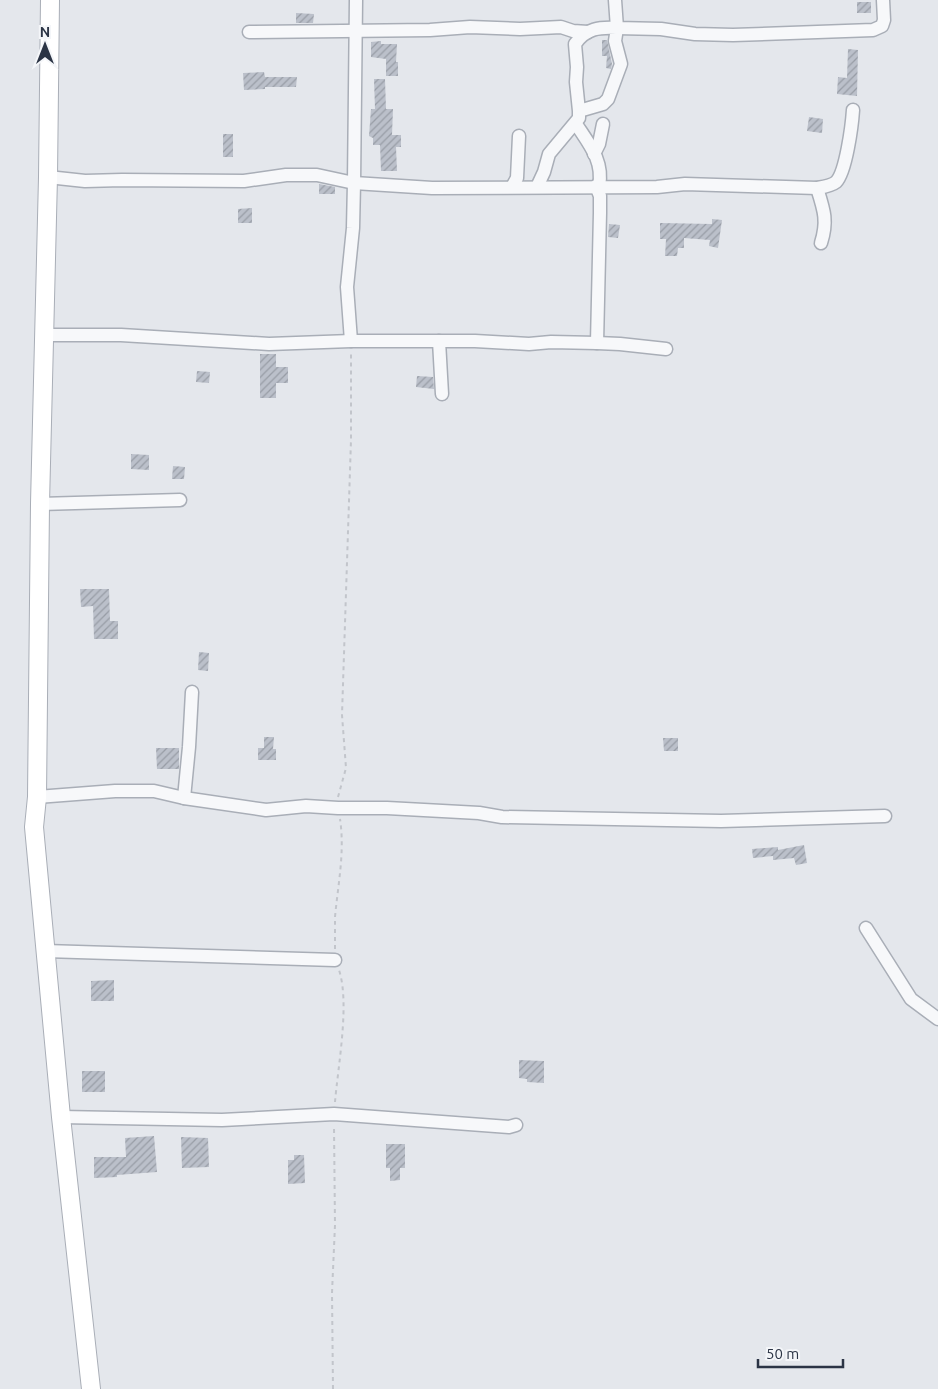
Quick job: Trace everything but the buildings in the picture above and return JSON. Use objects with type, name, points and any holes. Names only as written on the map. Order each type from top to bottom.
[{"type":"street","points":[[50,0],[45,335],[40,504],[37,797],[34,827],[61,1117],[91,1389]]},
{"type":"street","points":[[351,340],[347,287],[353,228],[356,0]]},
{"type":"street","points":[[537,187],[549,154],[556,144],[578,117],[608,99],[621,64],[616,41],[615,0]]},
{"type":"street","points":[[249,32],[470,27],[520,29],[561,27],[573,31],[588,32],[603,27],[661,29],[695,34],[724,35],[873,30],[882,26],[884,20],[883,0]]},
{"type":"street","points":[[588,32],[576,44],[576,82],[578,117],[601,167],[602,175],[598,186],[600,213],[597,343]]},
{"type":"street","points":[[48,177],[85,181],[244,181],[286,175],[317,175],[354,183],[432,188],[657,187],[685,184],[817,188],[830,185],[836,181],[840,174],[850,137],[854,110]]},
{"type":"street","points":[[594,154],[599,144],[603,124]]},
{"type":"street","points":[[512,187],[516,178],[519,136]]},
{"type":"street","points":[[817,188],[824,208],[826,228],[822,243]]},
{"type":"street","points":[[45,335],[121,335],[269,344],[351,340],[529,344],[551,342],[597,343],[666,349]]},
{"type":"street","points":[[439,342],[442,394]]},
{"type":"street","points":[[40,504],[180,500]]},
{"type":"street","points":[[184,798],[192,692]]},
{"type":"street","points":[[37,797],[115,791],[154,791],[184,798],[266,810],[306,806],[387,808],[479,813],[502,817],[721,821],[885,816]]},
{"type":"street","points":[[866,928],[911,999],[938,1019]]},
{"type":"street","points":[[45,951],[335,960]]},
{"type":"street","points":[[61,1117],[222,1120],[334,1114],[516,1125]]},
{"type":"path","points":[[333,1389],[334,1114],[343,1013],[343,982],[335,960],[335,918],[341,876],[342,833],[338,797],[346,768],[342,715],[351,440],[351,340]]}]
